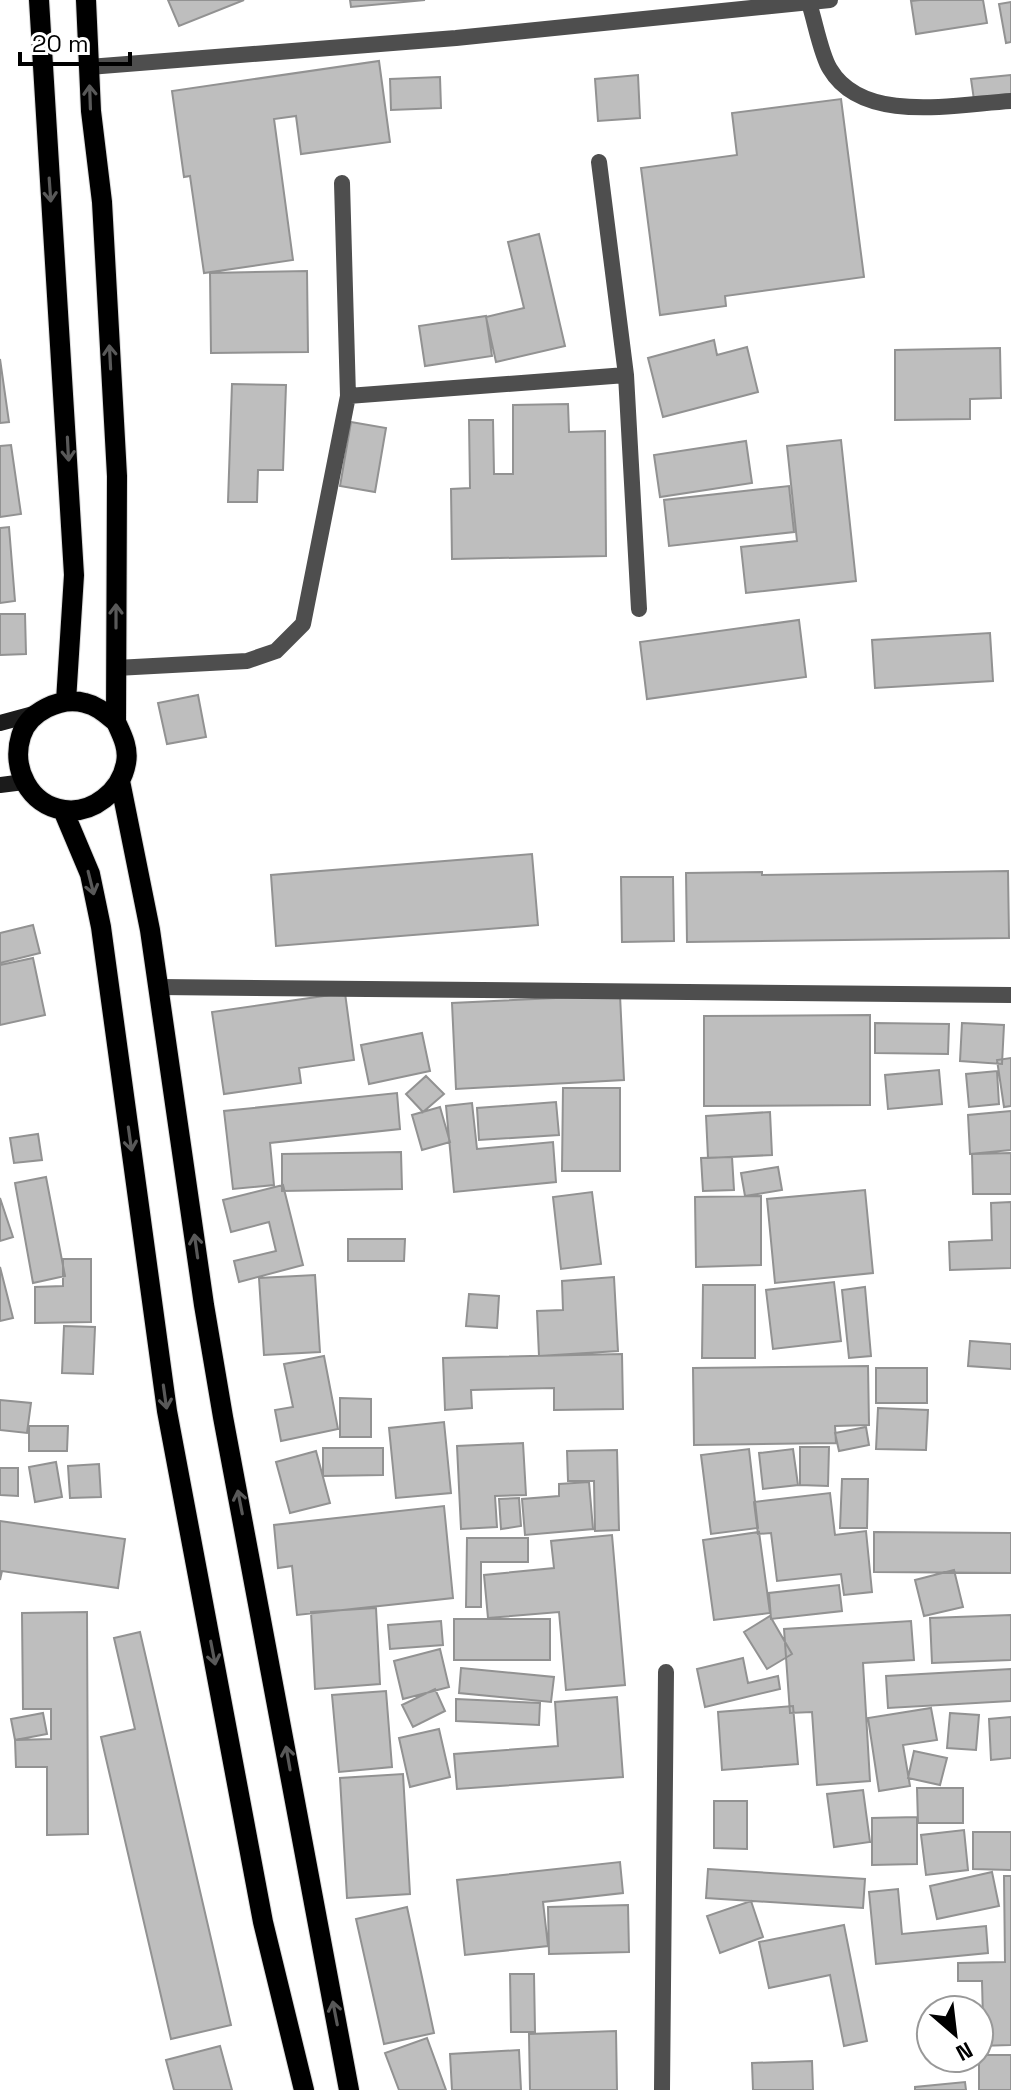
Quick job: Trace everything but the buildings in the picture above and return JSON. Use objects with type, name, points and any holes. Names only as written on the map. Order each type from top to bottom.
[{"type":"main road","points":[[39,0],[74,575],[66,701]]},
{"type":"main road","points":[[86,0],[91,111],[102,202],[117,476],[116,722]]},
{"type":"main road","points":[[0,723],[66,701],[84,702],[102,710],[116,722],[125,741],[126,762],[120,781],[105,799],[85,809],[63,810],[40,801],[24,782],[17,758],[19,746],[22,733],[37,713]]},
{"type":"main road","points":[[120,781],[159,987],[223,1417],[349,2090]]},
{"type":"main road","points":[[0,785],[24,782]]},
{"type":"main road","points":[[63,810],[90,874],[101,927],[167,1411],[263,1922],[304,2090]]},
{"type":"street","points":[[89,67],[456,38],[830,0]]},
{"type":"street","points":[[809,3],[830,69],[857,96],[898,108],[1011,101]]},
{"type":"street","points":[[599,162],[626,375],[639,609]]},
{"type":"street","points":[[116,668],[247,661],[276,651],[303,624],[348,396],[342,183]]},
{"type":"street","points":[[348,396],[626,375]]},
{"type":"street","points":[[159,987],[1011,995]]},
{"type":"street","points":[[662,2090],[666,1672]]}]
